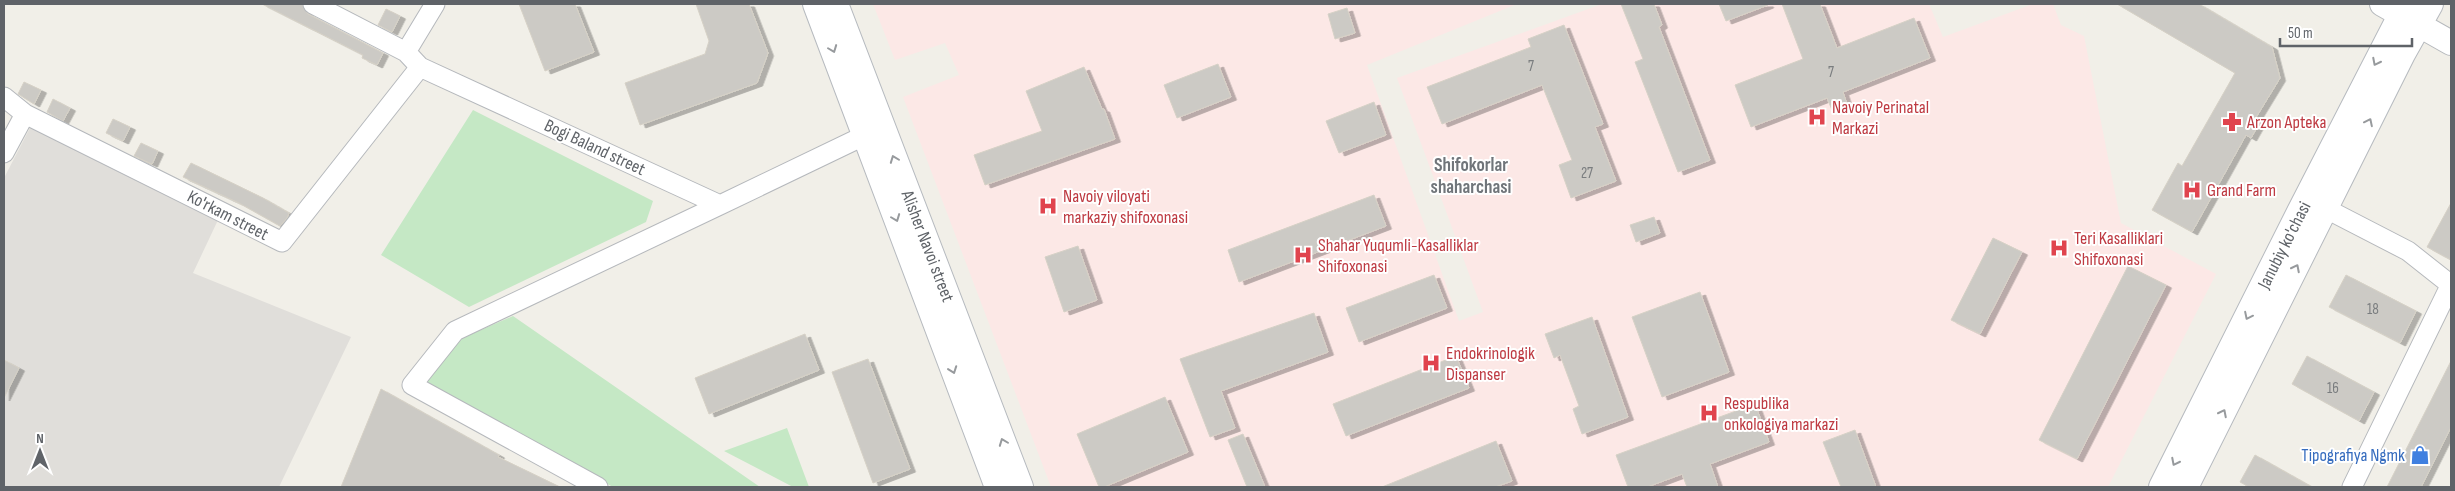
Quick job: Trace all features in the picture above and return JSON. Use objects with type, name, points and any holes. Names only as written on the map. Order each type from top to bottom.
[{"type":"main road","name":"Alisher Navoi street","points":[[816,4],[873,131],[1020,487]]},
{"type":"main road","name":"Alisher Navoi street","points":[[835,4],[873,131],[998,487]]},
{"type":"main road","name":"Janubiy ko'chasi","points":[[2185,487],[2317,204],[2411,9]]},
{"type":"main road","name":"Janubiy ko'chasi","points":[[2162,487],[2317,204]]},
{"type":"street","name":"Bogi Baland street","points":[[313,4],[406,52],[420,67],[720,205]]},
{"type":"street","points":[[406,52],[435,4]]},
{"type":"street","points":[[2411,9],[2451,25]]},
{"type":"street","points":[[2411,9],[2451,43]]},
{"type":"street","name":"Ko'rkam street","points":[[4,97],[25,114],[282,242],[420,67]]},
{"type":"street","points":[[4,153],[25,114]]},
{"type":"street","points":[[598,487],[412,385],[455,331],[832,153],[873,131]]},
{"type":"street","points":[[2317,204],[2408,251],[2451,284],[2352,487]]},
{"type":"shaded area","points":[[873,4],[1517,4],[1367,65],[1459,321],[1483,312],[1397,78],[1602,4],[1929,4],[1943,37],[2033,4],[2053,4],[2061,25],[2084,36],[2121,223],[2216,274],[2108,487],[1051,487],[903,97],[959,75],[945,43],[895,60]]},
{"type":"shaded area","points":[[31,126],[218,220],[193,273],[351,337],[279,487],[4,487],[4,178]]},
{"type":"green space","points":[[473,110],[653,201],[646,222],[469,307],[381,255]]},
{"type":"green space","points":[[513,316],[760,487],[613,487],[435,390],[427,381],[462,338]]},
{"type":"green space","points":[[787,428],[809,487],[793,487],[724,451]]},
{"type":"building","points":[[262,4],[302,4],[308,14],[383,53],[377,65],[362,58],[363,55]]},
{"type":"building","points":[[519,4],[575,4],[594,52],[545,71]]},
{"type":"building","points":[[696,4],[749,4],[768,53],[757,83],[640,125],[625,83],[705,54],[709,41]]},
{"type":"building","points":[[1621,4],[1654,4],[1662,25],[1659,27],[1710,160],[1678,172],[1635,62],[1643,59]]},
{"type":"building","points":[[1719,4],[1768,4],[1768,5],[1726,21]]},
{"type":"building","points":[[1782,4],[1820,4],[1837,48],[1914,18],[1930,58],[1843,92],[1847,104],[1832,110],[1827,98],[1751,127],[1735,85],[1803,59]]},
{"type":"building","points":[[2117,4],[2199,4],[2272,47],[2280,78],[2255,119],[2260,122],[2251,138],[2246,135],[2192,232],[2152,210],[2178,163],[2182,166],[2235,73]]},
{"type":"building","points":[[1347,8],[1355,33],[1335,39],[1328,14]]},
{"type":"building","points":[[386,9],[400,16],[392,32],[378,25]]},
{"type":"building","points":[[1564,25],[1603,124],[1595,127],[1616,181],[1571,198],[1559,165],[1572,160],[1542,85],[1442,124],[1427,87],[1531,47],[1528,39]]},
{"type":"building","points":[[1218,64],[1231,97],[1177,118],[1164,85]]},
{"type":"building","points":[[1084,67],[1102,109],[1104,109],[1115,139],[985,185],[974,155],[1042,131],[1026,91]]},
{"type":"building","points":[[24,82],[41,90],[34,104],[18,94]]},
{"type":"building","points":[[53,99],[70,108],[63,121],[47,112]]},
{"type":"building","points":[[1374,102],[1386,135],[1339,153],[1326,121]]},
{"type":"building","points":[[113,119],[130,127],[123,141],[106,133]]},
{"type":"building","points":[[141,143],[158,151],[152,164],[134,156]]},
{"type":"building","points":[[191,163],[263,198],[289,213],[287,218],[280,226],[239,203],[183,177]]},
{"type":"building","points":[[1374,195],[1386,226],[1239,282],[1228,250]]},
{"type":"building","points":[[2451,203],[2451,260],[2427,247]]},
{"type":"building","points":[[1654,217],[1660,233],[1636,242],[1630,225]]},
{"type":"building","points":[[1993,238],[2022,252],[1980,334],[1951,320]]},
{"type":"building","points":[[1078,246],[1097,300],[1064,312],[1045,257]]},
{"type":"building","points":[[2128,266],[2166,285],[2077,459],[2039,440]]},
{"type":"building","points":[[1434,275],[1447,308],[1359,342],[1346,308]]},
{"type":"building","points":[[2346,275],[2416,311],[2400,343],[2329,307]]},
{"type":"building","points":[[1700,292],[1729,372],[1662,397],[1632,317]]},
{"type":"building","points":[[1314,313],[1328,352],[1221,391],[1235,428],[1210,437],[1180,359]]},
{"type":"building","points":[[1592,317],[1628,417],[1582,434],[1573,409],[1579,406],[1560,355],[1554,358],[1545,334]]},
{"type":"building","points":[[805,334],[819,370],[709,414],[695,378]]},
{"type":"building","points":[[1456,356],[1469,388],[1346,436],[1333,404]]},
{"type":"building","points":[[2307,356],[2374,392],[2359,421],[2292,384]]},
{"type":"building","points":[[868,359],[910,469],[873,483],[832,372]]},
{"type":"building","points":[[4,360],[19,368],[4,398]]},
{"type":"building","name":"Tipografiya Ngmk","points":[[2451,361],[2451,427],[2421,487],[2387,487]]},
{"type":"building","points":[[381,389],[499,455],[498,457],[560,487],[341,487]]},
{"type":"building","points":[[1165,397],[1188,452],[1104,487],[1099,487],[1077,434]]},
{"type":"building","points":[[1755,404],[1769,442],[1710,464],[1718,487],[1687,487],[1682,474],[1647,487],[1628,487],[1616,455]]},
{"type":"building","points":[[1855,430],[1876,487],[1841,487],[1823,442]]},
{"type":"building","points":[[1243,434],[1265,487],[1247,487],[1228,440]]},
{"type":"building","points":[[1496,441],[1512,481],[1495,487],[1382,487]]},
{"type":"building","points":[[2255,455],[2312,487],[2249,487],[2240,482]]},
{"type":"place","name":"Navoiy Perinatal Markazi","points":[[1817,117]]},
{"type":"place","name":"Arzon Apteka","points":[[2232,122]]},
{"type":"place","name":"Grand Farm","points":[[2192,190]]},
{"type":"place","name":"Navoiy viloyati markaziy shifoxonasi","points":[[1048,206]]},
{"type":"place","name":"Teri Kasalliklari Shifoxonasi","points":[[2059,248]]},
{"type":"place","name":"Shahar Yuqumli-Kasalliklar Shifoxonasi","points":[[1303,255]]},
{"type":"place","name":"Endokrinologik Dispanser","points":[[1431,363]]},
{"type":"place","name":"Respublika onkologiya markazi","points":[[1709,413]]},
{"type":"place","name":"Tipografiya Ngmk","points":[[2420,455]]},
{"type":"district","name":"Shifokorlar shaharchasi","points":[[1471,175]]}]
